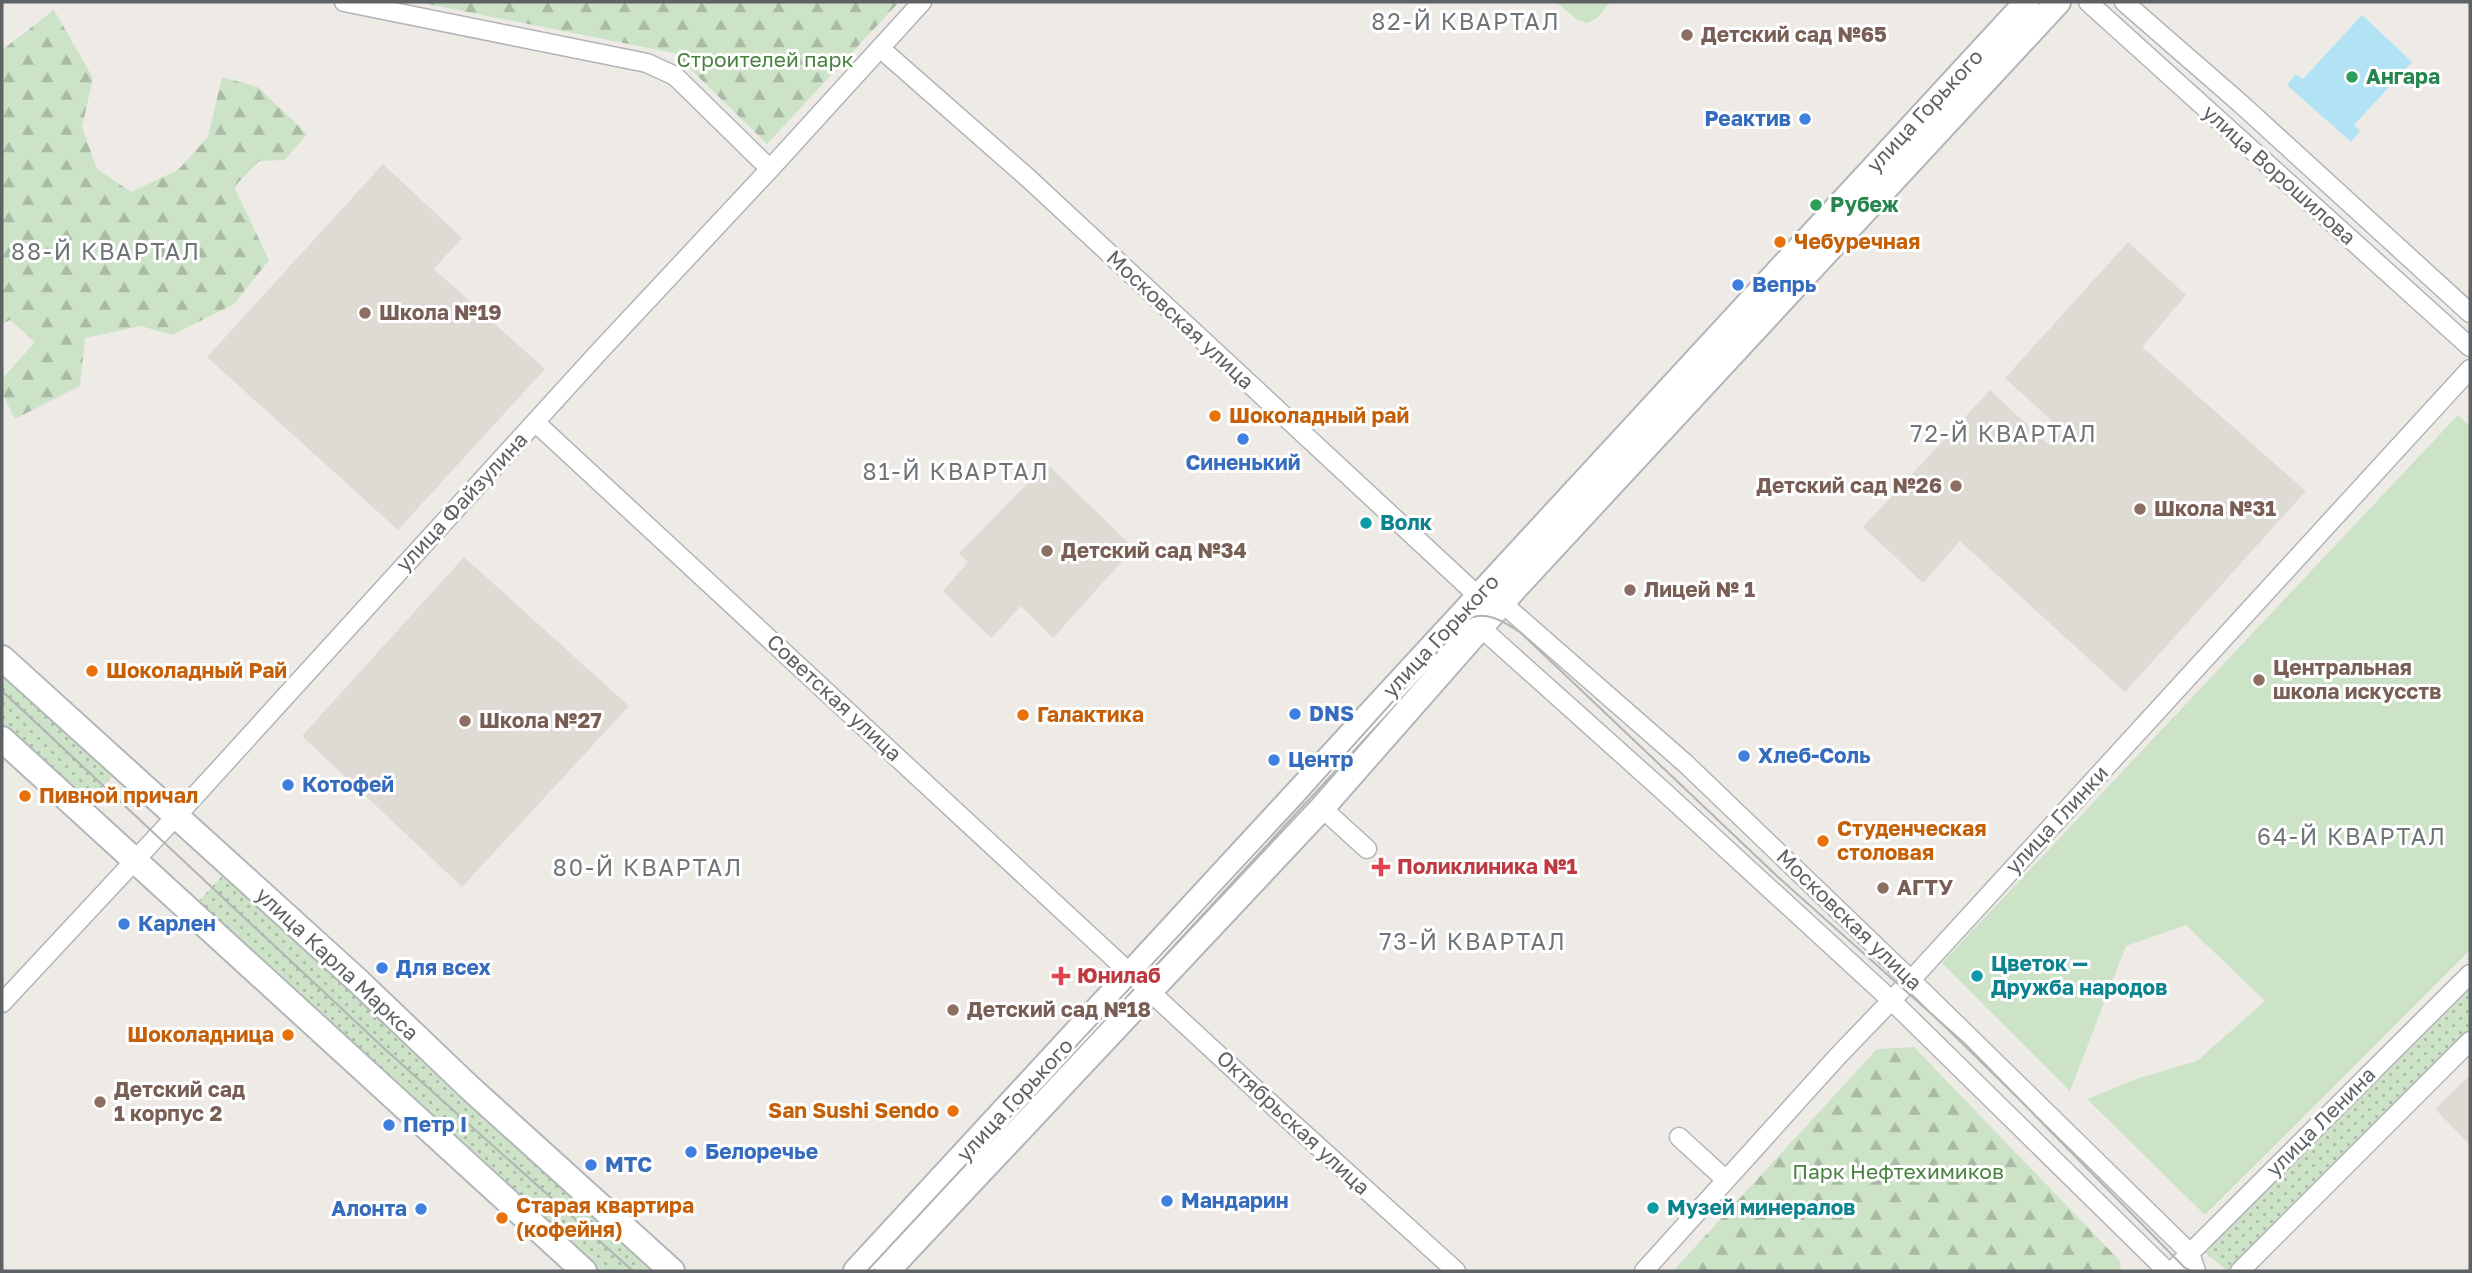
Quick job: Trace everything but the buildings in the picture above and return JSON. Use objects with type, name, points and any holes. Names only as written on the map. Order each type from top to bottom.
[{"type":"main road","name":"улица Горького","points":[[887,1271],[1477,595],[2027,2]]},
{"type":"main road","name":"улица Горького","points":[[856,1271],[1141,982],[1322,808],[1502,603],[2058,2]]},
{"type":"main road","name":"улица Карла Маркса","points":[[2,658],[672,1271]]},
{"type":"main road","points":[[2,739],[584,1271]]},
{"type":"street","points":[[344,2],[646,63],[675,76],[770,169]]},
{"type":"street","name":"улица Файзулина","points":[[2,1003],[922,2]]},
{"type":"street","name":"улица Ворошилова","points":[[2088,2],[2470,347]]},
{"type":"street","name":"улица Ворошилова","points":[[2124,2],[2240,103],[2470,313]]},
{"type":"street","name":"Московская улица","points":[[880,48],[1028,178],[1477,595],[1502,603],[1686,765],[2190,1253],[2196,1271]]},
{"type":"street","name":"улица Глинки","points":[[1644,1271],[2470,369]]},
{"type":"street","name":"Советская улица","points":[[536,422],[1141,982]]},
{"type":"street","points":[[1477,595],[1483,625]]},
{"type":"street","name":"Московская улица","points":[[1483,625],[1492,638],[1891,999],[2169,1271]]},
{"type":"street","points":[[1322,808],[1367,849]]},
{"type":"street","name":"улица Ленина","points":[[2169,1271],[2470,974]]},
{"type":"street","name":"Октябрьская улица","points":[[1141,982],[1455,1271]]},
{"type":"street","points":[[2240,1271],[2470,1041]]},
{"type":"street","points":[[1679,1136],[1727,1180]]},
{"type":"shaded area","name":"Школа №19","points":[[383,164],[462,238],[434,269],[545,369],[398,530],[207,357]]},
{"type":"shaded area","name":"Школа №31","points":[[2128,242],[2186,295],[2142,347],[2306,491],[2125,692],[1960,541],[1923,583],[1863,527],[1990,390],[2049,445],[2063,431],[2005,378]]},
{"type":"shaded area","name":"Детский сад №34","points":[[1047,464],[1134,548],[1053,638],[1021,606],[991,638],[943,591],[968,562],[959,553]]},
{"type":"shaded area","name":"Школа №27","points":[[464,557],[629,706],[462,887],[302,736]]},
{"type":"shaded area","points":[[2470,1075],[2470,1145],[2435,1109]]},
{"type":"green space","name":"Строителей парк","points":[[417,2],[899,2],[767,144],[674,53]]},
{"type":"green space","points":[[1556,2],[1611,2],[1597,18],[1587,23],[1576,19]]},
{"type":"green space","points":[[54,10],[93,78],[82,127],[97,169],[131,192],[178,170],[208,137],[222,77],[258,87],[307,134],[285,160],[259,161],[234,187],[269,260],[234,304],[172,335],[141,326],[85,338],[80,386],[15,419],[2,393],[2,379],[35,342],[10,320],[2,324],[2,50]]},
{"type":"green space","points":[[2458,415],[2470,426],[2470,950],[2205,1215],[2087,1099],[2139,1078],[2197,1061],[2265,1001],[2186,925],[2126,946],[2070,1091],[1942,963]]},
{"type":"green space","points":[[2,671],[114,774],[87,803],[2,725]]},
{"type":"green space","points":[[223,875],[653,1271],[600,1271],[196,904]]},
{"type":"green space","points":[[2470,987],[2470,1031],[2228,1271],[2203,1251]]},
{"type":"green space","name":"Парк Нефтехимиков","points":[[1914,1047],[2120,1261],[2121,1271],[1673,1271],[1877,1049]]},
{"type":"water","name":"Ангара","points":[[2362,15],[2412,62],[2354,125],[2360,131],[2351,142],[2287,85],[2296,74],[2303,79]]},
{"type":"tram line","points":[[867,1271],[1300,805],[1464,622],[1478,616],[1501,621],[1521,633],[1778,877],[1964,1043],[2184,1267],[2191,1271],[2200,1271]]},
{"type":"tram line","points":[[2,691],[387,1051],[633,1271]]},
{"type":"place","name":"Детский сад №65","points":[[1687,35]]},
{"type":"place","name":"Ангара","points":[[2352,77]]},
{"type":"place","name":"Реактив","points":[[1805,119]]},
{"type":"place","name":"Рубеж","points":[[1816,205]]},
{"type":"place","name":"Чебуречная","points":[[1780,242]]},
{"type":"place","name":"Вепрь","points":[[1738,285]]},
{"type":"place","name":"Школа №19","points":[[365,313]]},
{"type":"place","name":"Шоколадный рай","points":[[1215,416]]},
{"type":"place","name":"Синенький","points":[[1243,439]]},
{"type":"place","name":"Детский сад №26","points":[[1956,486]]},
{"type":"place","name":"Школа №31","points":[[2140,509]]},
{"type":"place","name":"Волк","points":[[1366,523]]},
{"type":"place","name":"Детский сад №34","points":[[1047,551]]},
{"type":"place","name":"Лицей № 1","points":[[1630,590]]},
{"type":"place","name":"Шоколадный Рай","points":[[92,671]]},
{"type":"place","name":"Центральная школа искусств","points":[[2259,680]]},
{"type":"place","name":"DNS","points":[[1295,714]]},
{"type":"place","name":"Галактика","points":[[1023,715]]},
{"type":"place","name":"Школа №27","points":[[465,721]]},
{"type":"place","name":"Хлеб-Соль","points":[[1744,756]]},
{"type":"place","name":"Центр","points":[[1274,760]]},
{"type":"place","name":"Котофей","points":[[288,785]]},
{"type":"place","name":"Пивной причал","points":[[25,796]]},
{"type":"place","name":"Студенческая столовая","points":[[1823,841]]},
{"type":"place","name":"Поликлиника №1","points":[[1381,867]]},
{"type":"place","name":"АГТУ","points":[[1883,888]]},
{"type":"place","name":"Карлен","points":[[124,924]]},
{"type":"place","name":"Для всех","points":[[382,968]]},
{"type":"place","name":"Юнилаб","points":[[1061,976]]},
{"type":"place","name":"Цветок — Дружба народов","points":[[1977,976]]},
{"type":"place","name":"Детский сад №18","points":[[953,1010]]},
{"type":"place","name":"Шоколадница","points":[[288,1035]]},
{"type":"place","name":"Детский сад 1 корпус 2","points":[[100,1102]]},
{"type":"place","name":"San Sushi Sendo","points":[[953,1111]]},
{"type":"place","name":"Петр I","points":[[389,1125]]},
{"type":"place","name":"Белоречье","points":[[691,1152]]},
{"type":"place","name":"МТС","points":[[591,1165]]},
{"type":"place","name":"Мандарин","points":[[1167,1201]]},
{"type":"place","name":"Музей минералов","points":[[1653,1208]]},
{"type":"place","name":"Алонта","points":[[421,1209]]},
{"type":"place","name":"Старая квартира (кофейня)","points":[[502,1218]]},
{"type":"district","name":"82-Й КВАРТАЛ","points":[[1466,22]]},
{"type":"district","name":"88-Й КВАРТАЛ","points":[[106,252]]},
{"type":"district","name":"72-Й КВАРТАЛ","points":[[2004,434]]},
{"type":"district","name":"81-Й КВАРТАЛ","points":[[956,472]]},
{"type":"district","name":"64-Й КВАРТАЛ","points":[[2352,837]]},
{"type":"district","name":"80-Й КВАРТАЛ","points":[[648,868]]},
{"type":"district","name":"73-Й КВАРТАЛ","points":[[1473,942]]}]
